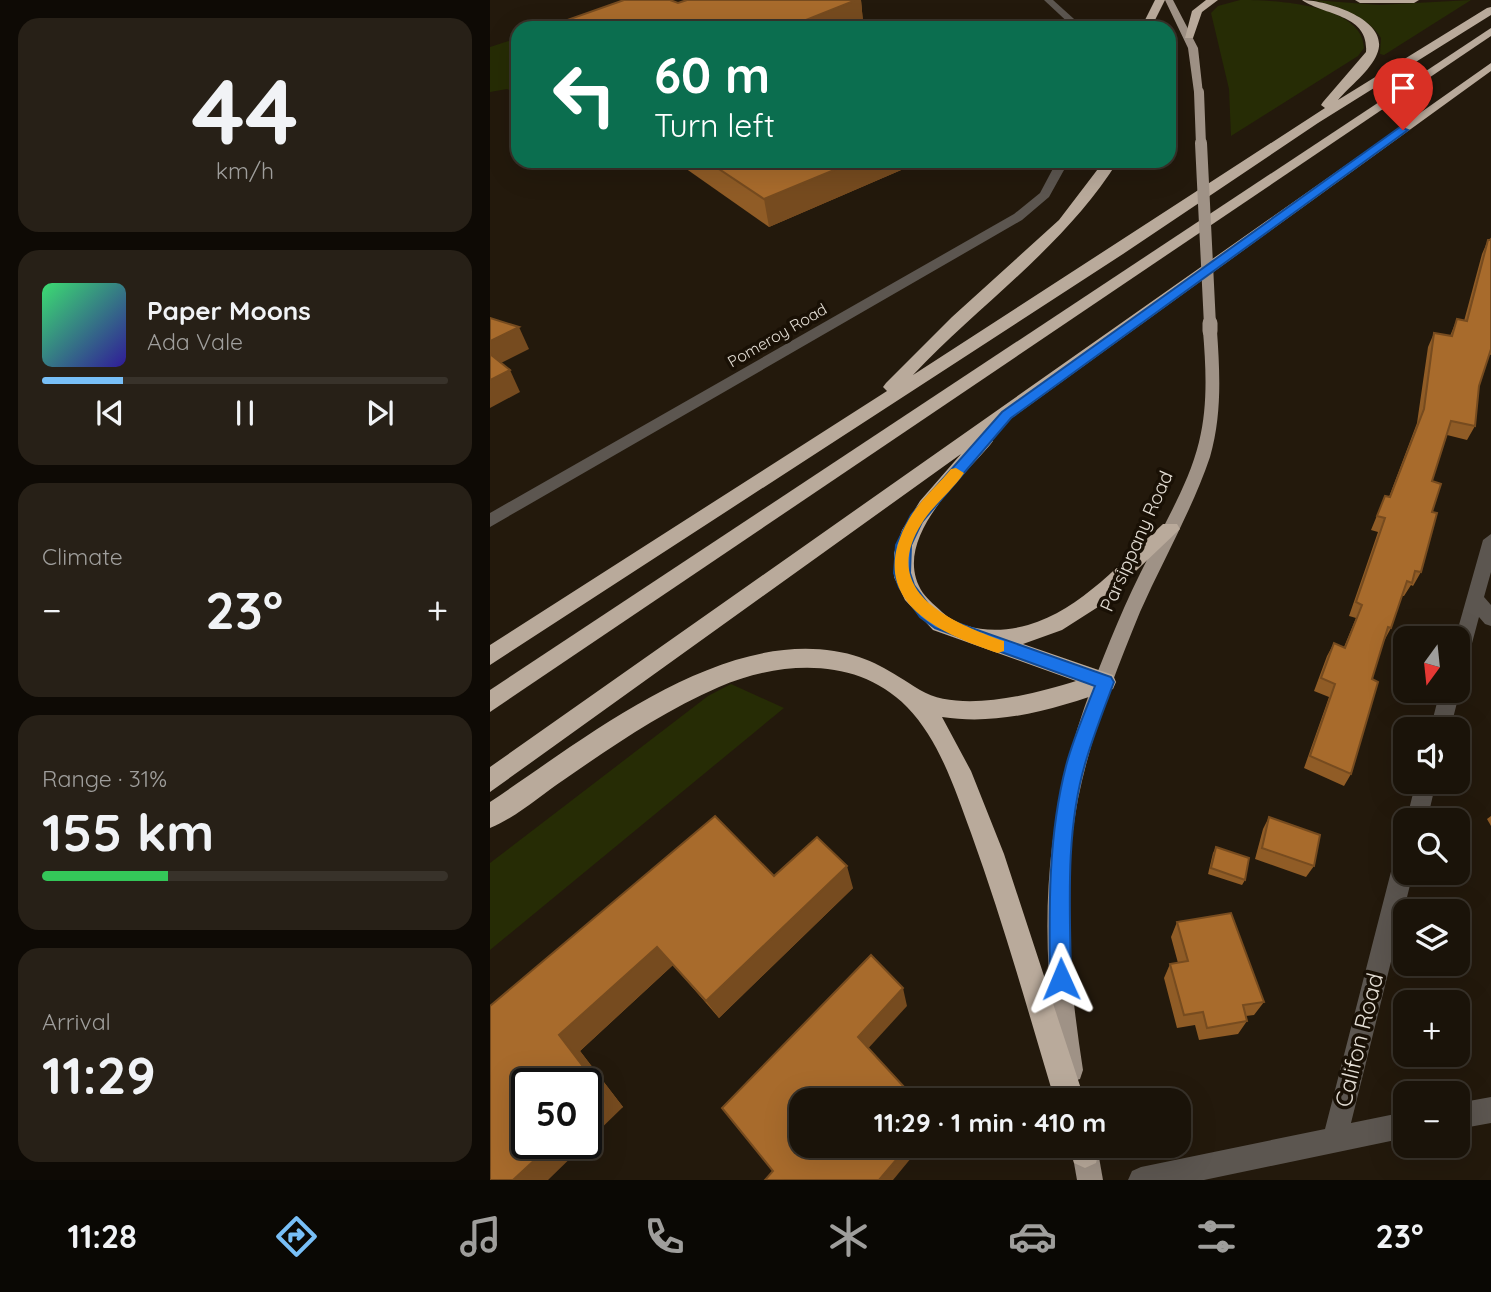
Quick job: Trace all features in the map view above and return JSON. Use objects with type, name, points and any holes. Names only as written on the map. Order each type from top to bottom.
[{"type":"highway","points":[[1150,21],[1160,0]]},
{"type":"highway","points":[[1189,36],[1197,11],[1213,0]]},
{"type":"highway","points":[[1307,0],[1357,20],[1366,28],[1374,45],[1372,53],[1314,120]]},
{"type":"highway","points":[[1360,0],[1414,0]]},
{"type":"highway","points":[[490,656],[1314,120],[1491,10]]},
{"type":"highway","points":[[490,702],[1491,31]]},
{"type":"highway","points":[[490,781],[1491,66]]},
{"type":"highway","points":[[864,415],[964,313],[1053,234],[1084,201],[1106,168]]},
{"type":"highway","points":[[1006,415],[916,519],[903,545],[902,573],[914,601],[941,624],[1105,682]]},
{"type":"highway","points":[[981,640],[1016,636],[1052,624],[1098,594],[1170,530]]},
{"type":"highway","points":[[490,816],[667,700],[745,667],[786,659],[826,659],[858,666],[886,678],[914,699],[942,709],[997,712],[1105,682]]},
{"type":"highway","points":[[914,699],[953,757],[996,866],[1066,1088]]},
{"type":"main road","name":"Parsippany Road","points":[[1074,1088],[1061,979],[1059,894],[1064,826],[1075,766],[1135,603],[1170,530],[1206,444],[1214,381],[1199,92],[1189,36],[1169,0]]},
{"type":"street","points":[[1048,0],[1071,21]]},
{"type":"street","name":"Pomeroy Road","points":[[490,521],[1018,217],[1045,195],[1059,168]]},
{"type":"street","points":[[1467,626],[1491,540]]},
{"type":"street","points":[[1475,597],[1491,619]]},
{"type":"street","name":"Califon Road","points":[[1335,1138],[1399,885]]},
{"type":"street","points":[[1470,1114],[1491,1110]]},
{"type":"street","points":[[1142,1180],[1393,1127]]},
{"type":"green space","points":[[1240,0],[1293,3],[1332,13],[1349,22],[1360,33],[1364,48],[1358,56],[1231,136],[1229,89],[1211,13],[1218,6]]},
{"type":"green space","points":[[1313,0],[1379,5],[1471,0],[1384,55],[1380,54],[1381,38],[1368,24],[1342,9]]},
{"type":"green space","points":[[511,40],[511,91],[490,92],[490,47]]},
{"type":"green space","points":[[731,684],[784,708],[490,950],[490,863],[708,696]]},
{"type":"building","points":[[624,0],[670,0],[678,3],[687,0],[856,0],[804,21],[570,19]]},
{"type":"building","points":[[718,168],[839,168],[764,199]]},
{"type":"building","points":[[1491,239],[1491,349],[1479,386],[1475,426],[1451,421],[1432,481],[1441,484],[1432,512],[1437,513],[1421,572],[1415,571],[1412,583],[1407,581],[1391,628],[1388,627],[1372,679],[1378,682],[1351,774],[1310,756],[1335,684],[1321,678],[1334,643],[1345,648],[1362,605],[1356,602],[1385,518],[1377,516],[1385,496],[1390,497],[1424,409],[1434,333],[1452,336],[1457,319],[1467,321],[1488,240]]},
{"type":"building","points":[[490,318],[519,327],[490,341]]},
{"type":"building","points":[[490,354],[510,370],[490,380]]},
{"type":"building","points":[[715,816],[774,876],[817,837],[847,866],[706,1001],[657,947],[559,1035],[584,1068],[511,1068],[511,1159],[536,1159],[513,1180],[490,1180],[490,1006]]},
{"type":"building","points":[[1269,817],[1320,835],[1314,866],[1262,848]]},
{"type":"building","points":[[1216,847],[1249,858],[1245,880],[1211,868]]},
{"type":"building","points":[[1231,913],[1264,1002],[1243,1005],[1247,1021],[1207,1028],[1203,1012],[1184,1015],[1170,964],[1188,961],[1177,922]]},
{"type":"building","points":[[871,955],[903,988],[858,1037],[905,1088],[789,1088],[789,1158],[898,1158],[879,1180],[765,1180],[773,1171],[722,1108]]},
{"type":"slow traffic","points":[[956,473],[916,519],[903,545],[902,573],[914,601],[926,613],[941,624],[998,646]]},
{"type":"route","points":[[1061,979],[1059,894],[1064,826],[1075,766],[1105,682],[941,624],[914,601],[906,587],[902,573],[903,545],[916,519],[1006,415],[1403,130]]}]
